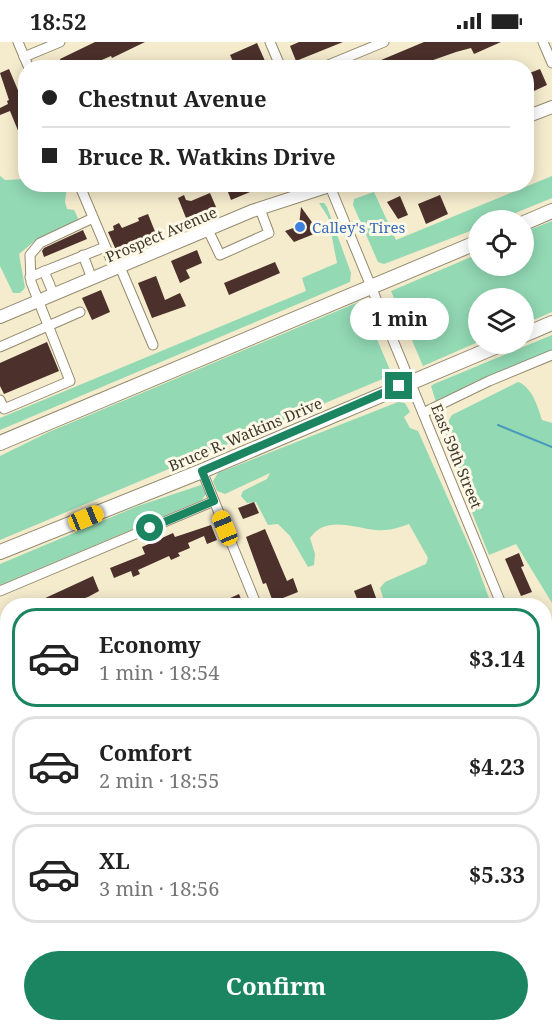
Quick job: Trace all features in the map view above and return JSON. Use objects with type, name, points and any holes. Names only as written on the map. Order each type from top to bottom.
[{"type":"highway","points":[[534,219],[552,211]]},
{"type":"highway","points":[[3,441],[468,246]]},
{"type":"highway","points":[[534,330],[552,323]]},
{"type":"highway","name":"Bruce R. Watkins Drive","points":[[2,552],[202,471],[477,354]]},
{"type":"main road","points":[[534,114],[552,107]]},
{"type":"main road","name":"Prospect Avenue","points":[[0,317],[207,230],[310,192]]},
{"type":"street","points":[[18,42],[25,60]]},
{"type":"street","points":[[24,57],[60,42]]},
{"type":"street","points":[[270,42],[278,60]]},
{"type":"street","points":[[340,60],[384,42]]},
{"type":"street","points":[[543,42],[552,63]]},
{"type":"street","points":[[82,192],[105,247],[153,345]]},
{"type":"street","name":"East 59th Street","points":[[334,192],[499,598]]},
{"type":"street","points":[[207,230],[220,255],[269,233],[260,209]]},
{"type":"street","points":[[1,406],[70,381],[30,277],[30,255],[39,243],[93,218]]},
{"type":"street","points":[[30,277],[105,247]]},
{"type":"street","points":[[83,255],[92,279]]},
{"type":"street","points":[[44,271],[54,295]]},
{"type":"street","points":[[0,347],[80,312]]},
{"type":"street","points":[[423,413],[453,401],[489,381],[552,355]]},
{"type":"street","points":[[202,471],[254,598]]},
{"type":"street","points":[[0,591],[214,501]]},
{"type":"green space","points":[[0,176],[5,180],[18,179],[18,192],[66,192],[67,209],[74,210],[78,218],[75,223],[37,239],[19,254],[25,288],[20,293],[13,293],[0,266]]},
{"type":"green space","points":[[552,176],[552,198],[523,210],[469,210],[513,192],[534,192],[534,183]]},
{"type":"green space","points":[[374,192],[396,240],[468,210],[468,232],[384,264],[378,262],[353,205],[354,199]]},
{"type":"green space","points":[[319,203],[324,203],[327,207],[351,273],[350,282],[0,430],[0,418],[306,291],[302,278],[337,263],[328,217]]},
{"type":"green space","points":[[552,221],[552,312],[534,320],[534,288],[468,288],[468,346],[423,366],[391,291],[468,258],[468,276],[534,276],[534,228]]},
{"type":"green space","points":[[361,301],[392,375],[0,540],[0,456],[49,432]]},
{"type":"green space","points":[[552,335],[552,350],[476,381],[436,402],[431,386],[434,384],[506,354],[534,354],[534,342]]},
{"type":"green space","points":[[518,382],[531,393],[542,420],[552,423],[552,598],[549,598],[516,544],[489,555],[453,465],[457,463],[446,433],[448,421],[452,415]]},
{"type":"green space","points":[[398,402],[405,403],[410,412],[404,417],[410,428],[418,431],[474,557],[489,598],[383,598],[380,588],[385,582],[426,564],[428,558],[409,524],[380,530],[341,525],[324,527],[310,538],[315,554],[314,565],[308,567],[290,536],[278,524],[268,525],[256,502],[247,503],[241,496],[243,491],[267,479],[270,473],[225,494],[217,491],[213,481],[218,473]]},
{"type":"green space","points":[[201,485],[206,494],[202,500],[0,585],[0,564],[138,506]]},
{"type":"building","points":[[95,42],[145,42],[112,58],[111,56],[102,60],[60,59]]},
{"type":"building","points":[[299,42],[343,42],[298,60],[296,60],[290,46]]},
{"type":"building","points":[[424,42],[501,42],[474,54],[471,48],[433,60],[381,60]]},
{"type":"building","points":[[257,43],[265,60],[232,60],[230,55]]},
{"type":"building","points":[[9,69],[18,90],[18,130],[10,111],[0,115],[0,108],[8,104],[9,100],[0,73]]},
{"type":"building","points":[[540,69],[547,85],[534,91],[534,71]]},
{"type":"building","points":[[228,192],[250,192],[231,200]]},
{"type":"building","points":[[210,193],[216,207],[186,218],[178,198],[184,195],[186,200],[191,201]]},
{"type":"building","points":[[440,195],[448,214],[426,224],[418,204]]},
{"type":"building","points":[[400,196],[408,215],[398,219],[387,202]]},
{"type":"building","points":[[301,207],[319,232],[294,242],[285,231],[299,226]]},
{"type":"building","points":[[148,214],[156,234],[116,250],[108,232],[114,230],[113,226],[119,223],[122,228],[139,221],[138,218]]},
{"type":"building","points":[[83,230],[87,239],[44,257],[42,251],[44,248]]},
{"type":"building","points":[[197,250],[202,263],[186,270],[190,278],[180,283],[171,261]]},
{"type":"building","points":[[275,262],[280,273],[229,295],[224,283]]},
{"type":"building","points":[[156,276],[165,300],[180,293],[186,306],[152,318],[138,283]]},
{"type":"building","points":[[101,290],[110,312],[92,320],[82,298]]},
{"type":"building","points":[[47,342],[59,371],[4,394],[0,386],[0,363]]},
{"type":"building","points":[[254,502],[259,513],[243,519],[238,508]]},
{"type":"building","points":[[211,525],[217,540],[207,544],[204,536],[188,543],[190,548],[178,553],[180,556],[171,560],[169,556],[138,570],[140,574],[133,577],[131,571],[114,578],[110,568],[145,554],[142,547],[173,533],[175,537]]},
{"type":"building","points":[[265,529],[287,581],[293,578],[298,592],[283,598],[272,598],[266,583],[263,584],[246,537]]},
{"type":"building","points":[[519,553],[524,566],[521,567],[532,592],[521,596],[505,559]]},
{"type":"building","points":[[93,576],[99,591],[85,598],[45,598]]},
{"type":"building","points":[[371,584],[376,598],[357,598],[354,591]]},
{"type":"waterway","points":[[498,425],[552,447]]},
{"type":"place","name":"Calley's Tires","points":[[300,227]]},
{"type":"route","points":[[150,528],[214,501],[202,471],[399,386]]}]
